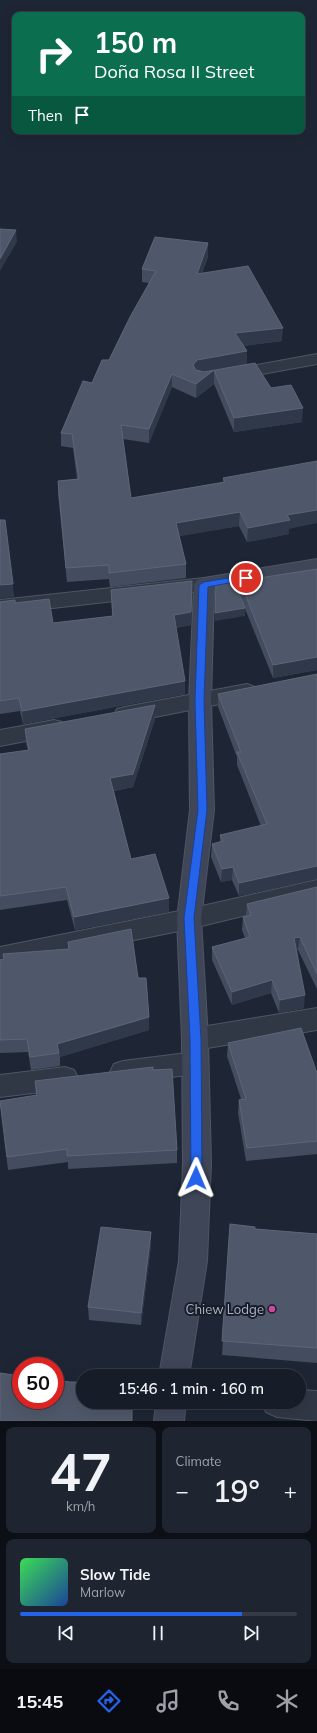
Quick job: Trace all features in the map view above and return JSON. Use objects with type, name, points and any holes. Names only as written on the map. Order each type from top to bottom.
[{"type":"main road","points":[[175,1369],[193,1261],[197,1164],[195,1051],[189,918],[202,810],[200,701],[204,585],[317,566]]},
{"type":"main road","points":[[169,1421],[170,1409]]},
{"type":"street","points":[[211,378],[317,359]]},
{"type":"street","points":[[0,607],[204,585]]},
{"type":"street","points":[[108,718],[270,688]]},
{"type":"street","points":[[0,738],[77,724]]},
{"type":"street","points":[[0,957],[189,918],[317,889]]},
{"type":"street","points":[[0,1086],[94,1075],[195,1051],[317,1019]]},
{"type":"street","points":[[306,1405],[317,1406]]},
{"type":"building","points":[[0,229],[16,230],[0,259]]},
{"type":"building","points":[[155,237],[208,243],[197,274],[248,266],[283,328],[235,333],[247,351],[197,360],[193,365],[196,370],[204,372],[214,370],[196,384],[172,374],[149,429],[121,425],[131,498],[225,482],[223,478],[317,461],[317,510],[287,515],[290,520],[248,528],[240,512],[176,523],[186,564],[109,573],[109,565],[66,568],[58,481],[79,479],[72,434],[61,433],[83,381],[92,383],[102,360],[109,360],[130,317],[156,271],[142,269]]},
{"type":"building","points":[[255,363],[271,388],[291,385],[303,408],[234,418],[214,370]]},
{"type":"building","points":[[0,520],[5,520],[13,584],[0,585]]},
{"type":"building","points":[[317,569],[317,657],[273,665],[240,581]]},
{"type":"building","points":[[233,580],[245,608],[215,613],[216,583]]},
{"type":"building","points":[[192,581],[191,612],[174,615],[185,681],[22,711],[19,698],[0,701],[0,602],[15,600],[15,603],[49,599],[53,623],[113,616],[111,590]]},
{"type":"building","points":[[317,674],[317,866],[239,883],[233,867],[222,869],[212,844],[223,841],[220,835],[267,824],[237,752],[241,752],[218,694]]},
{"type":"building","points":[[155,705],[133,774],[110,778],[131,859],[155,854],[169,898],[74,917],[66,887],[0,896],[0,754],[29,750],[25,729]]},
{"type":"building","points":[[317,887],[317,974],[300,937],[294,938],[305,995],[280,1000],[272,980],[232,992],[212,947],[250,937],[243,917],[251,915],[247,904]]},
{"type":"building","points":[[131,929],[138,978],[146,978],[149,1017],[57,1044],[59,1053],[30,1057],[27,1039],[0,1040],[0,960],[4,959],[3,954],[69,949],[68,942]]},
{"type":"building","points":[[301,1028],[317,1073],[317,1141],[247,1148],[239,1100],[246,1099],[228,1043]]},
{"type":"building","points":[[153,1067],[153,1070],[172,1069],[177,1150],[67,1156],[67,1149],[7,1157],[0,1101],[37,1095],[35,1081]]},
{"type":"building","points":[[230,1224],[255,1227],[255,1229],[317,1234],[317,1348],[222,1341]]},
{"type":"building","points":[[101,1227],[151,1232],[141,1313],[88,1307]]},
{"type":"building","points":[[0,1373],[12,1375],[12,1409],[64,1409],[64,1381],[76,1382],[76,1409],[132,1409],[132,1421],[0,1421]]},
{"type":"place","name":"Chiew Lodge","points":[[272,1309]]},
{"type":"route","points":[[196,1178],[195,1039],[189,918],[202,810],[200,701],[204,585],[246,578]]}]
